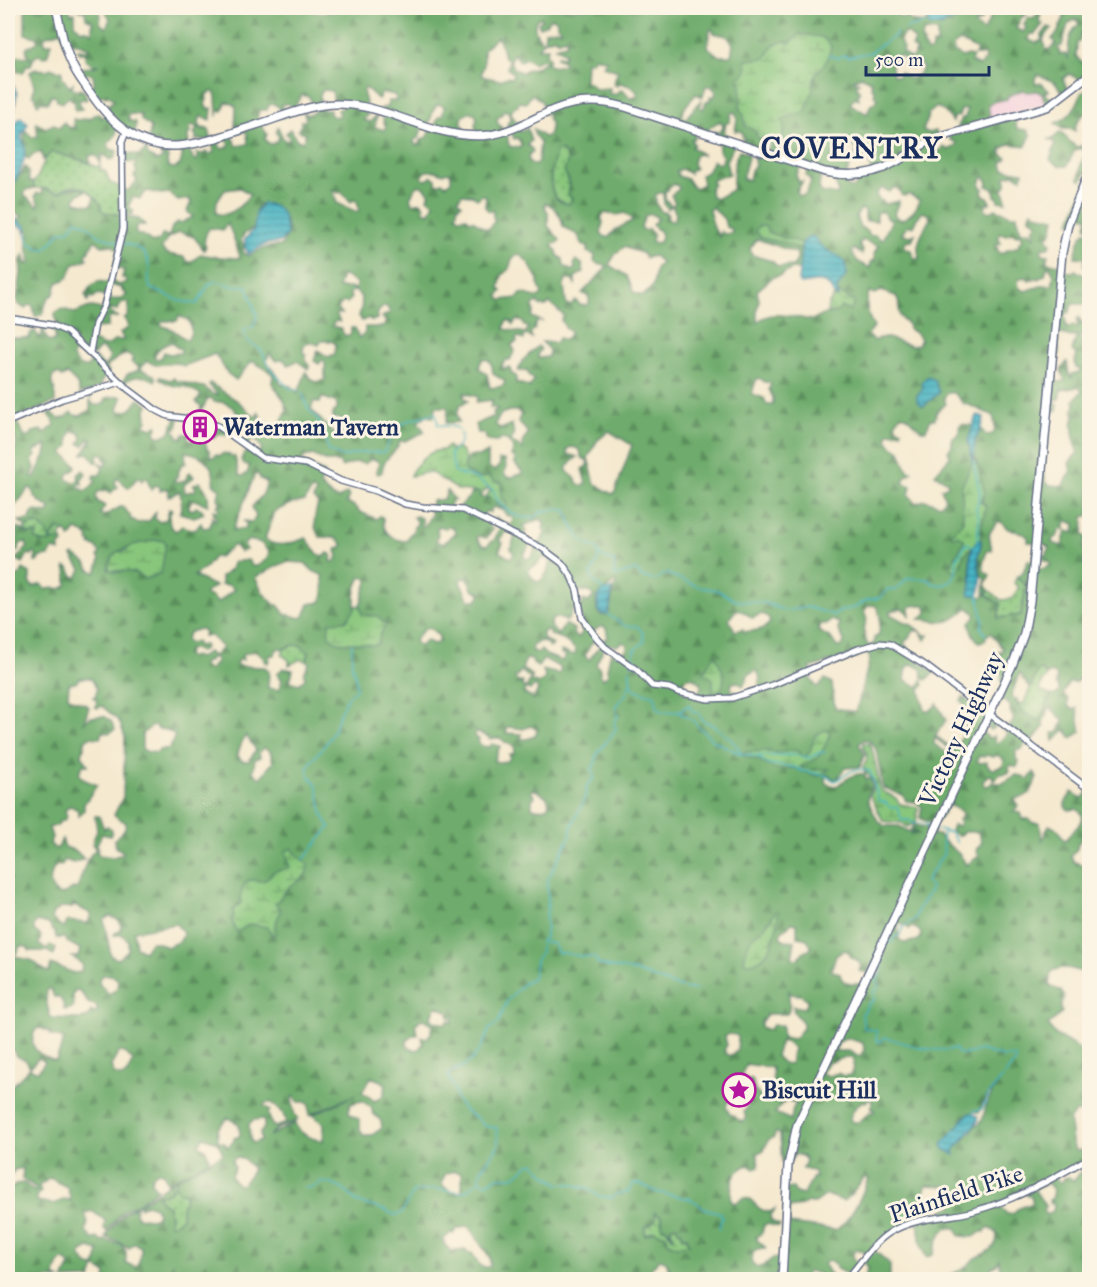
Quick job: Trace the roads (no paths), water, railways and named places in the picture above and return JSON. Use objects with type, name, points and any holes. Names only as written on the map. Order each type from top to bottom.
[{"type":"main road","points":[[56,8],[72,64],[100,108],[126,132],[156,144],[185,145],[318,106],[340,104],[359,107],[453,133],[485,135],[515,129],[561,107],[600,102],[625,107],[825,172],[853,175],[887,167],[935,139],[1047,106],[1089,74]]},
{"type":"main road","name":"Victory Highway","points":[[782,1280],[788,1165],[798,1123],[1016,657],[1027,620],[1062,253],[1071,216],[1089,169]]},
{"type":"street","points":[[90,352],[95,324],[104,306],[123,229],[122,142],[126,132]]},
{"type":"street","points":[[8,318],[42,323],[72,335],[121,382],[162,414],[175,418],[204,421],[218,426],[263,458],[306,464],[341,481],[376,491],[405,504],[461,510],[542,548],[562,563],[570,574],[577,590],[582,618],[597,638],[606,648],[637,670],[652,686],[669,688],[708,699],[732,698],[772,685],[855,650],[874,644],[894,645],[926,666],[1089,790]]},
{"type":"street","points":[[8,422],[62,399],[121,382]]},
{"type":"street","name":"Plainfield Pike","points":[[846,1280],[875,1244],[892,1231],[932,1218],[962,1214],[988,1207],[1030,1190],[1089,1156]]},
{"type":"water","points":[[930,8],[964,8],[966,11],[943,26],[929,26]]},
{"type":"water","points":[[8,76],[17,93],[14,112],[8,115]]},
{"type":"water","points":[[21,117],[28,124],[21,136],[25,156],[8,197],[8,143],[15,124]]},
{"type":"water","points":[[8,203],[11,215],[26,226],[26,233],[23,228],[14,223],[14,239],[8,246]]},
{"type":"water","points":[[263,203],[276,207],[282,213],[287,234],[280,242],[266,244],[248,254],[245,239],[254,230],[256,212]]},
{"type":"water","points":[[810,236],[826,250],[841,258],[846,267],[847,274],[837,288],[838,298],[826,284],[818,282],[800,284],[798,281],[802,243]]},
{"type":"water","points":[[928,376],[935,381],[939,393],[923,406],[917,401],[917,396],[923,388],[922,382]]},
{"type":"water","points":[[978,415],[984,417],[975,440],[973,461],[968,441]]},
{"type":"water","points":[[977,540],[981,541],[978,561],[981,585],[978,595],[971,595],[969,594],[971,554]]},
{"type":"water","points":[[612,589],[610,608],[607,614],[602,614],[598,609],[598,598],[603,590]]},
{"type":"water","points":[[969,1113],[978,1116],[978,1121],[954,1150],[955,1155],[944,1149],[942,1144]]},
{"type":"waterway","points":[[906,28],[924,24]]},
{"type":"waterway","points":[[829,55],[838,58],[844,55],[848,57],[872,52],[897,33]]},
{"type":"waterway","points":[[26,233],[29,243],[40,249],[46,249],[60,232],[69,230],[77,220],[87,225],[99,236],[118,242]]},
{"type":"waterway","points":[[123,243],[139,249],[146,256],[150,288],[180,301],[197,304],[209,284],[216,281],[232,286],[247,286],[257,316],[253,327],[244,330],[246,340],[261,350],[272,371],[288,387],[297,390]]},
{"type":"waterway","points":[[300,392],[303,394],[308,409],[317,418],[328,451],[343,457],[359,453],[384,452],[396,428],[407,421],[434,413],[438,425],[456,427],[459,430]]},
{"type":"waterway","points":[[460,433],[460,442],[450,453],[455,473],[476,478],[493,490],[504,508],[516,516],[530,518],[538,516],[540,512],[557,509],[567,511],[579,536],[585,543],[598,550],[599,558],[591,574],[592,579],[603,590]]},
{"type":"waterway","points":[[973,461],[980,493],[976,509],[979,519],[977,542]]},
{"type":"waterway","points":[[599,554],[605,559],[614,561],[614,575],[616,576],[635,570],[641,577],[656,580],[668,574],[699,587],[717,590],[737,601],[765,603],[786,611],[807,607],[834,615],[854,608],[867,600],[879,598],[888,589],[896,590],[908,578],[927,579],[935,584],[943,585],[952,581],[956,572],[957,558],[967,543],[973,547]]},
{"type":"waterway","points":[[978,594],[983,621],[981,628],[986,635]]},
{"type":"waterway","points":[[607,614],[625,626],[637,626],[643,633],[644,642],[635,649],[632,665]]},
{"type":"waterway","points":[[304,859],[330,827],[323,816],[317,786],[307,769],[331,736],[342,707],[356,689],[352,666],[352,644]]},
{"type":"waterway","points":[[630,669],[632,687],[655,696],[657,706],[661,711],[678,712],[690,718],[712,740],[741,754],[756,756],[768,764],[794,767],[802,771],[824,775],[835,781],[854,770],[870,771],[879,801],[885,802],[891,808],[897,807],[902,820],[922,823],[934,828]]},
{"type":"waterway","points":[[304,1188],[314,1187],[321,1182],[331,1184],[346,1192],[356,1202],[395,1215],[402,1213],[413,1192],[434,1189],[463,1192],[479,1180],[480,1172],[498,1146],[497,1128],[484,1126],[477,1118],[465,1111],[456,1098],[449,1078],[450,1073],[472,1059],[483,1044],[489,1029],[498,1023],[507,1001],[525,982],[533,978],[536,961],[541,952],[541,942],[547,927],[548,879],[569,839],[572,825],[585,797],[586,787],[594,778],[592,768],[597,754],[616,729],[614,723],[618,716],[615,709],[630,684]]},
{"type":"waterway","points":[[679,711],[689,705],[692,711],[699,713],[702,720],[729,738],[741,753]]},
{"type":"waterway","points":[[757,756],[790,755],[809,758],[825,752]]},
{"type":"waterway","points":[[938,830],[951,833],[957,843]]},
{"type":"waterway","points":[[886,943],[892,942],[893,938],[900,935],[903,927],[915,919],[917,911],[929,892],[931,888],[926,881],[944,853],[943,832]]},
{"type":"waterway","points":[[543,942],[554,944],[558,953],[595,957],[597,963],[604,966],[629,970],[680,987],[697,990]]},
{"type":"waterway","points":[[882,949],[882,970],[877,981],[879,987],[874,991],[874,1000],[869,1003],[862,1015],[864,1028],[877,1031],[876,1041],[881,1042],[885,1037],[929,1049],[956,1049],[958,1053],[963,1054],[980,1050],[1003,1057],[1016,1057],[1016,1061],[989,1094],[982,1109],[974,1111],[972,1115]]},
{"type":"waterway","points":[[480,1181],[487,1183],[497,1177],[514,1177],[528,1165],[534,1163],[545,1175],[559,1184],[572,1184],[589,1189],[598,1196],[612,1198],[616,1194],[628,1192],[634,1183],[656,1192],[691,1199],[706,1209],[721,1213],[719,1229]]},
{"type":"place","name":"Waterman Tavern","points":[[200,427]]},
{"type":"place","name":"Biscuit Hill","points":[[739,1090]]},
{"type":"district","name":"COVENTRY","points":[[852,148]]}]
